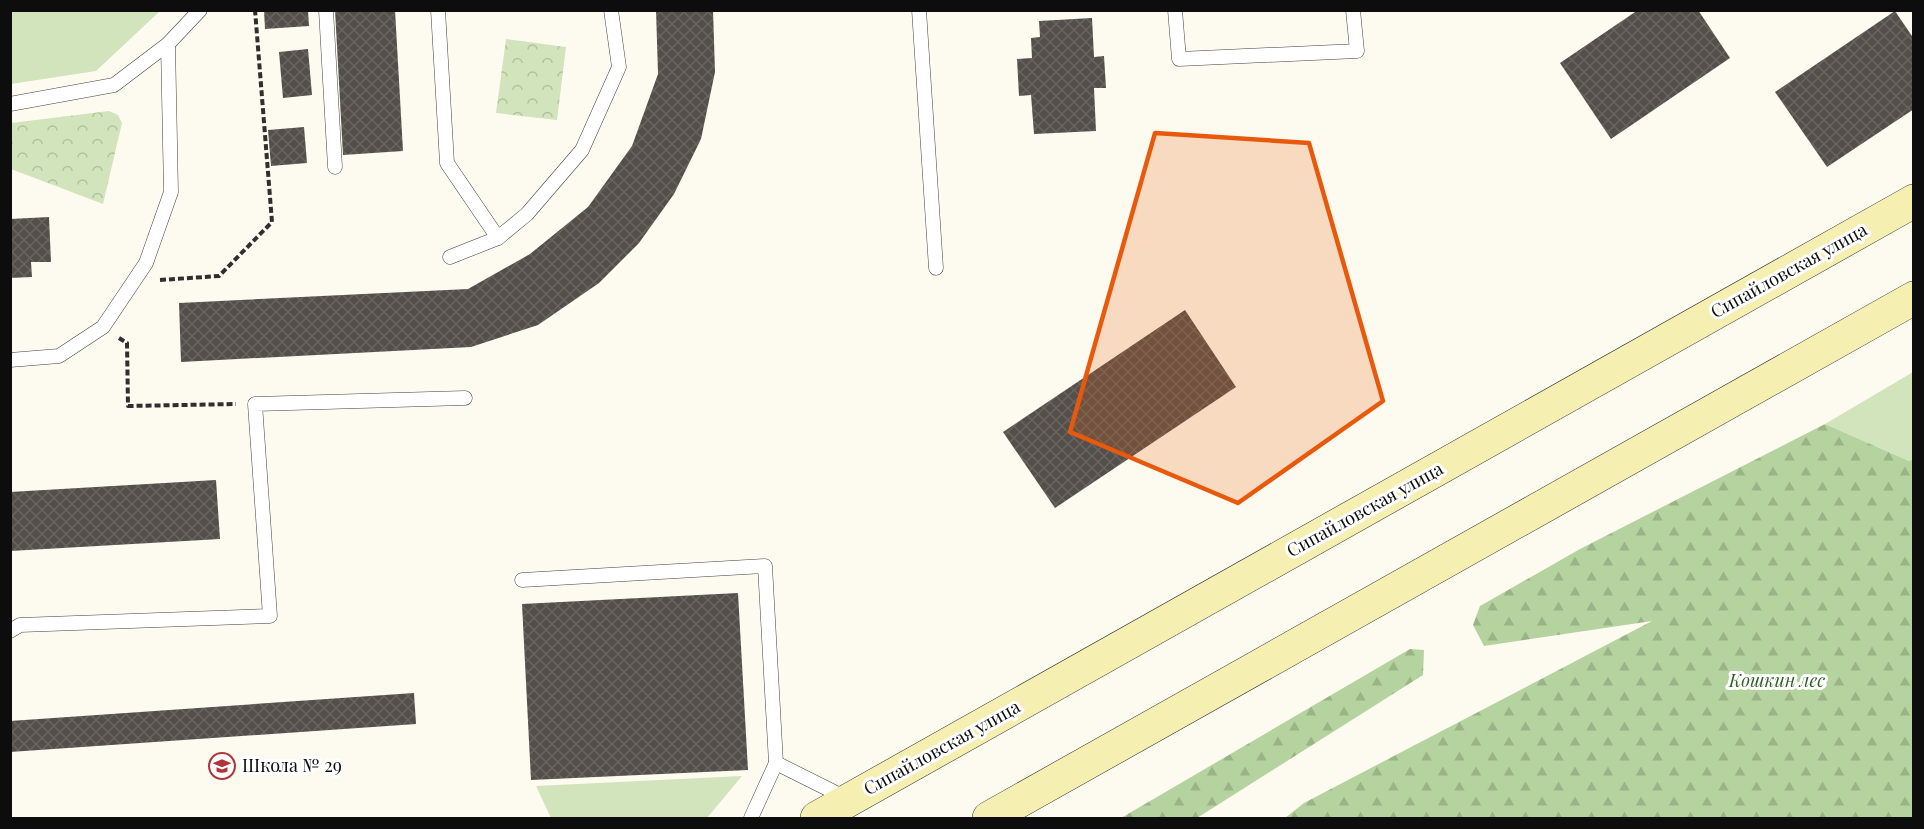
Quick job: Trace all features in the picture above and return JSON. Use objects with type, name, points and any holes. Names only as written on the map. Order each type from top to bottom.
[{"type":"main road","name":"Сипайловская улица","points":[[817,819],[1914,201]]},
{"type":"main road","points":[[988,819],[1914,297]]},
{"type":"lane","points":[[10,104],[114,86],[168,44],[200,10]]},
{"type":"lane","points":[[326,10],[335,167]]},
{"type":"lane","points":[[438,10],[447,163],[498,238]]},
{"type":"lane","points":[[450,257],[498,238],[527,214],[582,150],[619,67],[612,10]]},
{"type":"lane","points":[[919,10],[936,268]]},
{"type":"lane","points":[[1175,10],[1179,59],[1357,51],[1353,10]]},
{"type":"lane","points":[[10,360],[59,356],[103,327],[146,263],[171,192],[168,44]]},
{"type":"lane","points":[[10,631],[20,625],[270,616],[255,404],[465,398]]},
{"type":"lane","points":[[522,580],[765,566],[776,763],[751,819]]},
{"type":"lane","points":[[776,763],[850,800]]},
{"type":"path","points":[[133,282],[219,276],[272,222],[255,10]]},
{"type":"path","points":[[103,327],[127,343],[128,406],[255,404]]},
{"type":"highlighted area","points":[[1155,133],[1309,143],[1383,401],[1238,503],[1070,432]]},
{"type":"green space","points":[[11,10],[160,11],[96,71],[11,84]]},
{"type":"green space","points":[[506,39],[566,47],[557,120],[496,113]]},
{"type":"green space","points":[[109,111],[118,115],[122,123],[103,204],[11,169],[11,123]]},
{"type":"green space","points":[[1913,372],[1913,459],[1909,461],[1825,424]]},
{"type":"green space","name":"Кошкин лес","points":[[1825,424],[1909,461],[1913,459],[1913,818],[1285,818],[1304,803],[1652,621],[1484,646],[1473,625],[1480,606],[1580,549]]},
{"type":"green space","points":[[1410,649],[1424,650],[1423,675],[1197,818],[1121,818]]},
{"type":"green space","points":[[742,776],[707,818],[551,818],[536,786]]},
{"type":"building","points":[[264,10],[308,10],[309,26],[265,29]]},
{"type":"building","points":[[335,10],[395,10],[403,151],[343,155]]},
{"type":"building","points":[[656,10],[713,10],[715,72],[701,139],[674,194],[639,243],[599,283],[538,325],[471,347],[181,362],[179,303],[468,289],[530,254],[588,207],[632,146],[658,74]]},
{"type":"building","points":[[1638,10],[1698,10],[1730,58],[1611,139],[1560,63]]},
{"type":"building","points":[[1895,11],[1914,39],[1914,109],[1827,167],[1775,92]]},
{"type":"building","points":[[1092,18],[1094,57],[1104,56],[1106,88],[1094,88],[1096,131],[1034,134],[1031,95],[1019,96],[1017,59],[1032,58],[1031,38],[1040,37],[1039,21]]},
{"type":"building","points":[[308,49],[312,95],[283,98],[279,52]]},
{"type":"building","points":[[304,127],[307,163],[271,166],[268,130]]},
{"type":"building","points":[[49,217],[51,262],[31,262],[32,277],[10,278],[10,219]]},
{"type":"building","points":[[1185,310],[1236,387],[1055,508],[1003,432]]},
{"type":"building","points":[[216,480],[220,539],[10,551],[10,492]]},
{"type":"building","points":[[738,593],[748,770],[531,780],[522,604]]},
{"type":"building","points":[[414,693],[416,724],[10,752],[10,721]]},
{"type":"place","name":"Школа № 29","points":[[222,766]]}]
